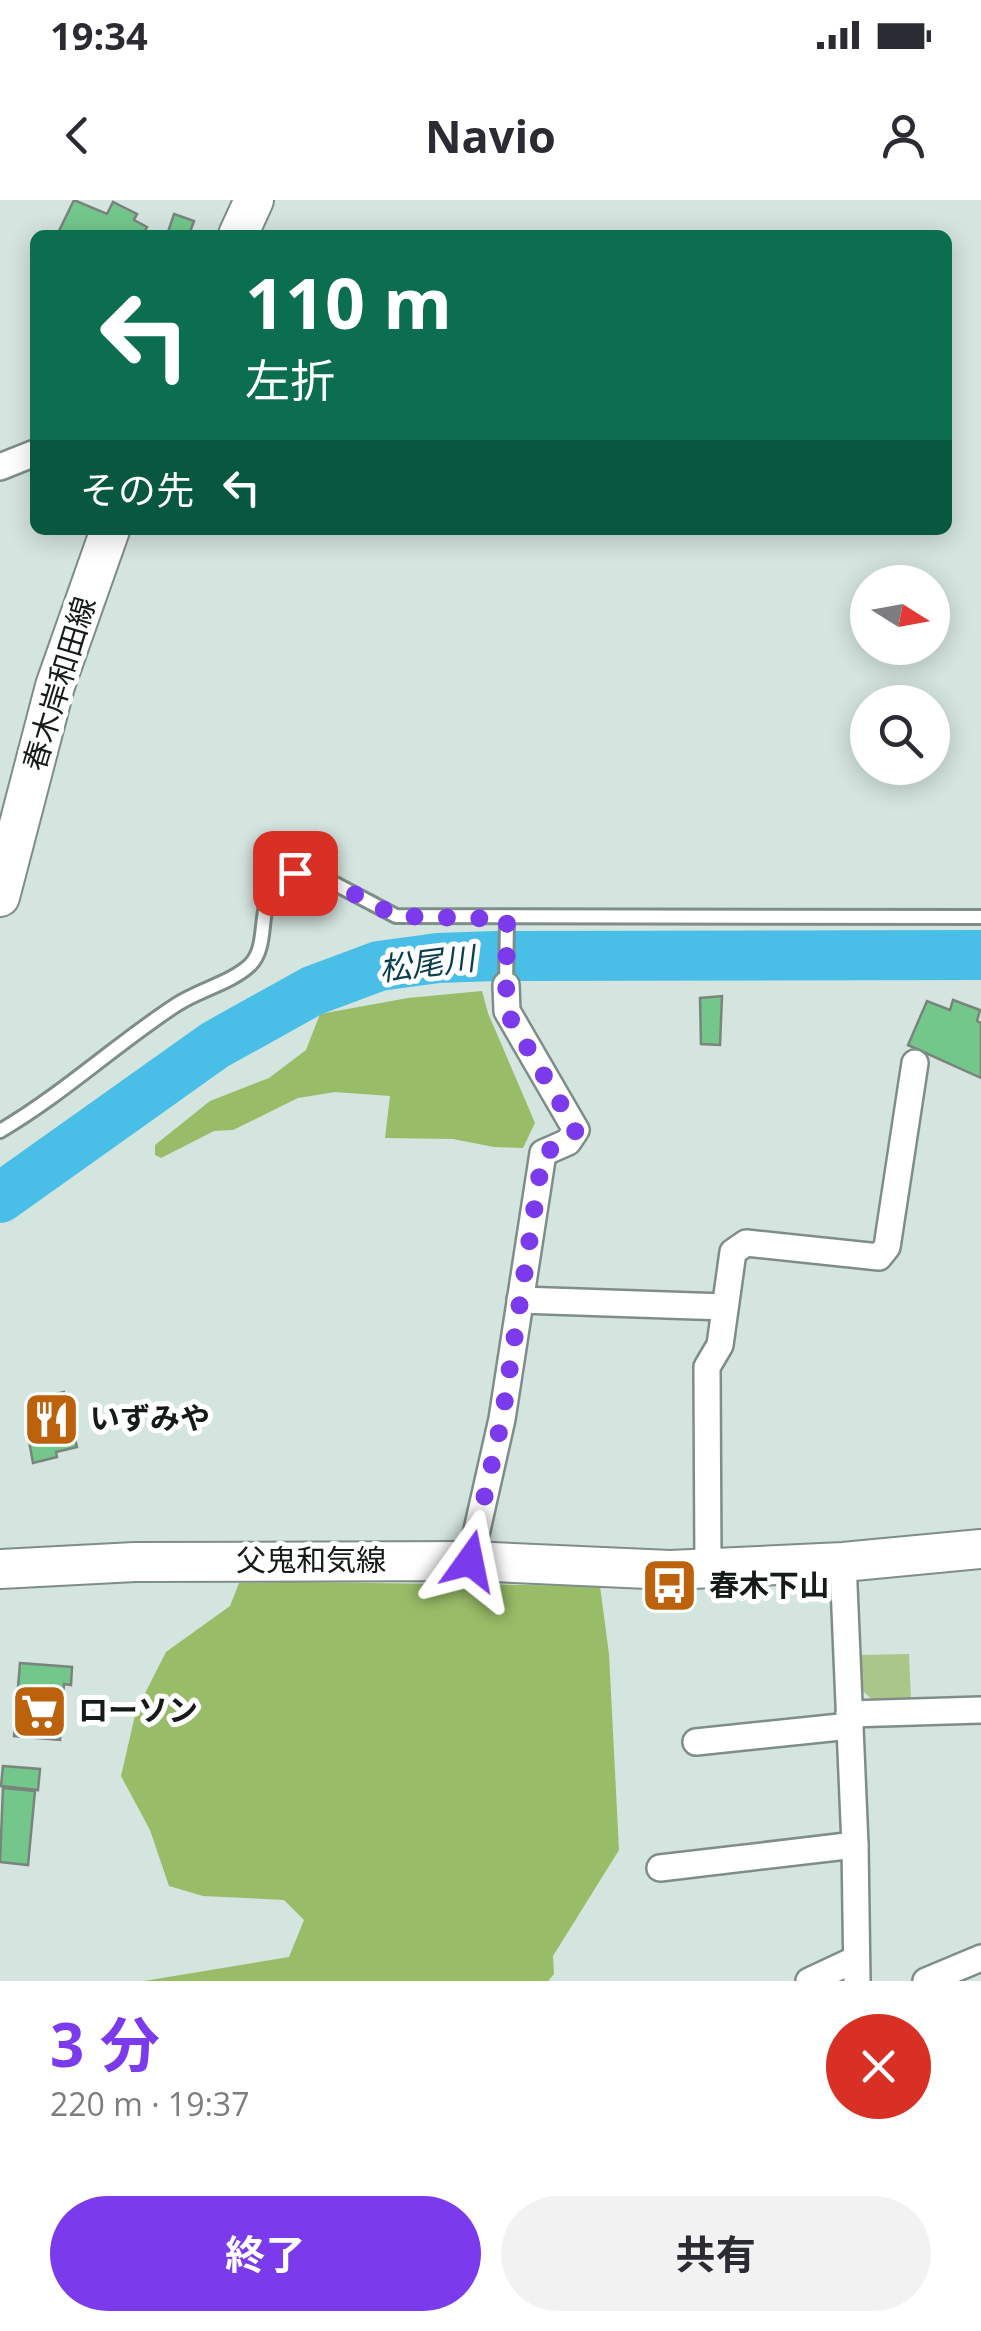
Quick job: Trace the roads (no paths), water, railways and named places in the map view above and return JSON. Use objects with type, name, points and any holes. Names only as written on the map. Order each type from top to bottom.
[{"type":"main road","points":[[240,230],[254,200]]},
{"type":"main road","name":"春木岸和田線","points":[[0,897],[55,686],[108,535]]},
{"type":"main road","name":"父鬼和気線","points":[[0,1570],[135,1562],[470,1561],[670,1570],[843,1562],[981,1549]]},
{"type":"street","points":[[0,467],[30,454]]},
{"type":"street","points":[[470,1561],[502,1419],[543,1153],[568,1142],[576,1130],[506,1011],[506,985]]},
{"type":"street","points":[[708,1568],[708,1367],[720,1344],[733,1252],[746,1243],[879,1257],[887,1247],[915,1063]]},
{"type":"street","points":[[520,1300],[725,1307]]},
{"type":"street","points":[[809,1981],[857,1970],[843,1562]]},
{"type":"street","points":[[696,1742],[849,1720],[981,1710]]},
{"type":"street","points":[[660,1868],[855,1845]]},
{"type":"street","points":[[926,1981],[981,1958]]},
{"type":"lane","points":[[0,1131],[48,1102],[125,1039],[192,994],[246,969],[257,958],[266,904],[276,887],[295,873],[320,876],[396,916],[507,923],[981,917]]},
{"type":"lane","points":[[506,985],[507,923]]},
{"type":"waterway","name":"松尾川","points":[[0,1198],[215,1045],[312,991],[379,966],[496,956],[981,955]]},
{"type":"place","name":"いずみや","points":[[51,1419]]},
{"type":"place","name":"春木下山","points":[[670,1586]]},
{"type":"place","name":"ローソン","points":[[39,1711]]}]
